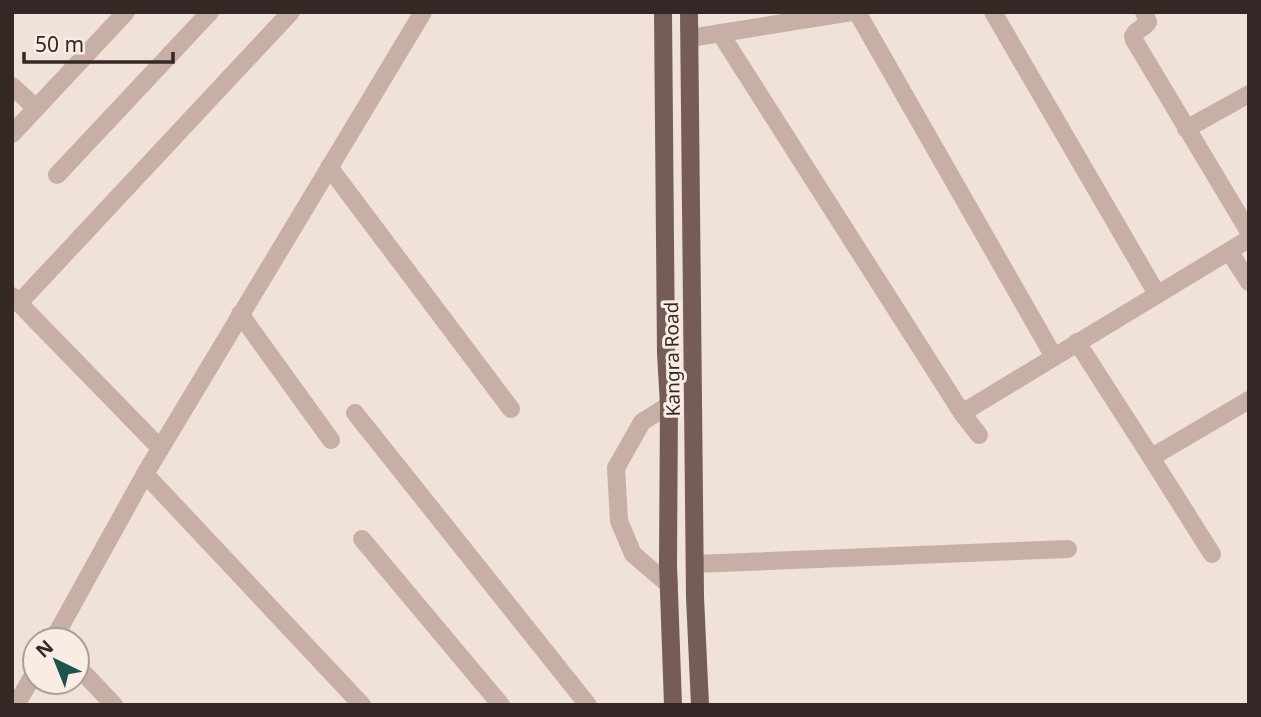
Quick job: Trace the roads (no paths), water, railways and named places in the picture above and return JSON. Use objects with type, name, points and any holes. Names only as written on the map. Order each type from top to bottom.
[{"type":"main road","name":"Kangra Road","points":[[663,12],[669,585],[673,705]]},
{"type":"main road","name":"Kangra Road","points":[[690,12],[693,37],[695,564],[701,705]]},
{"type":"main road","points":[[669,405],[694,401]]},
{"type":"street","points":[[12,134],[126,12]]},
{"type":"street","points":[[57,175],[210,12]]},
{"type":"street","points":[[160,449],[16,300],[291,12]]},
{"type":"street","points":[[61,626],[145,474],[423,12]]},
{"type":"street","points":[[693,37],[855,12],[1054,357]]},
{"type":"street","points":[[993,12],[1157,294]]},
{"type":"street","points":[[1144,12],[1148,22],[1135,33],[1134,40],[1249,232]]},
{"type":"street","points":[[720,33],[962,413],[979,435]]},
{"type":"street","points":[[12,86],[36,108]]},
{"type":"street","points":[[1186,129],[1249,94]]},
{"type":"street","points":[[329,167],[510,409]]},
{"type":"street","points":[[962,413],[1249,239]]},
{"type":"street","points":[[1229,251],[1249,282]]},
{"type":"street","points":[[240,314],[331,440]]},
{"type":"street","points":[[1077,342],[1212,554]]},
{"type":"street","points":[[1147,451],[1157,454],[1249,400]]},
{"type":"street","points":[[669,405],[642,422],[616,468],[619,521],[633,554],[669,585]]},
{"type":"street","points":[[355,413],[588,705]]},
{"type":"street","points":[[145,474],[362,705]]},
{"type":"street","points":[[362,539],[501,705]]},
{"type":"street","points":[[695,564],[1068,549]]},
{"type":"street","points":[[91,681],[114,705]]}]
